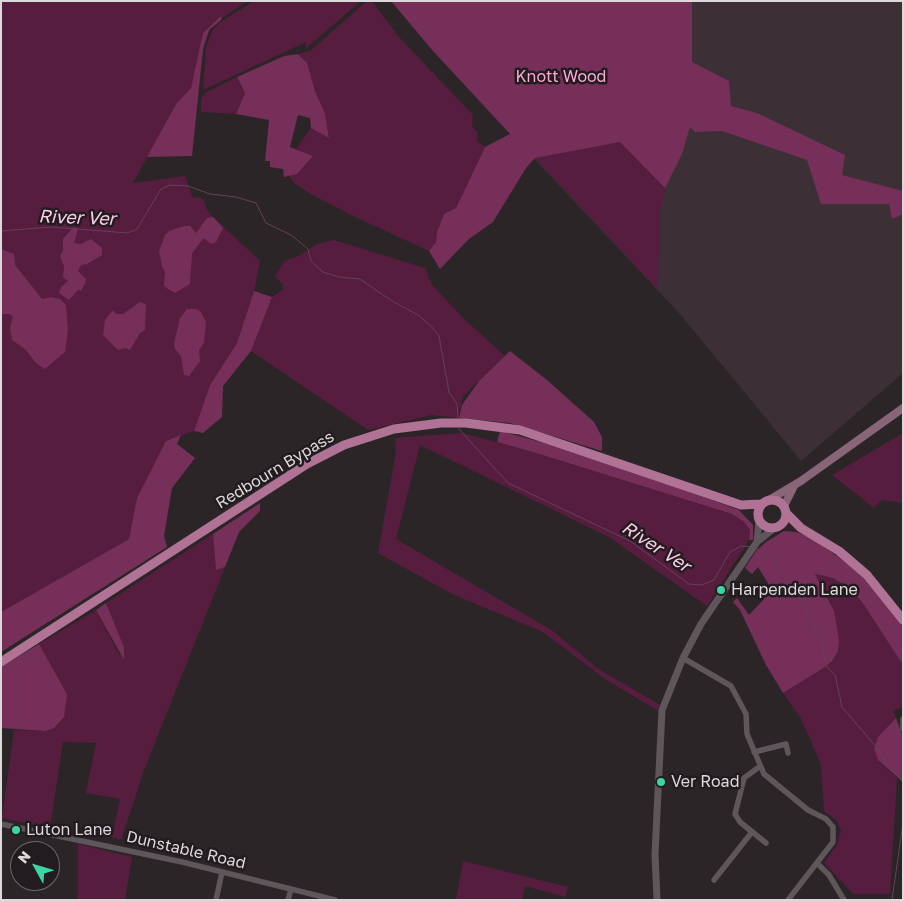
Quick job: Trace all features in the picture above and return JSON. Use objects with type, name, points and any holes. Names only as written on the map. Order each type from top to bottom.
[{"type":"main road","points":[[801,528],[766,527],[758,520],[758,510],[765,502],[794,486],[903,408]]},
{"type":"main road","name":"Redbourn Bypass","points":[[1,662],[307,464],[344,445],[394,429],[466,423],[520,430],[741,505],[758,520]]},
{"type":"main road","points":[[776,527],[785,520],[785,509],[794,486]]},
{"type":"main road","points":[[765,502],[777,500],[801,528],[852,562],[875,584],[903,620]]},
{"type":"main road","name":"Redbourn Bypass","points":[[741,505],[765,502]]},
{"type":"street","points":[[753,547],[758,520]]},
{"type":"street","points":[[657,900],[655,854],[662,710],[682,658],[701,624],[753,547],[776,527]]},
{"type":"street","points":[[682,658],[731,686],[746,714],[747,734],[759,767],[771,781],[808,810],[826,819],[833,827],[833,842],[788,900]]},
{"type":"street","points":[[903,719],[903,729]]},
{"type":"street","points":[[754,752],[786,744],[788,753]]},
{"type":"street","points":[[759,767],[744,778],[736,808],[737,819],[766,843]]},
{"type":"street","name":"Dunstable Road","points":[[1,824],[222,872],[335,900]]},
{"type":"street","points":[[714,880],[752,832]]},
{"type":"street","points":[[817,863],[829,875],[844,900]]},
{"type":"street","points":[[216,900],[222,872]]},
{"type":"street","points":[[288,900],[291,888]]},
{"type":"shaded area","points":[[1,1],[247,1],[212,25],[204,44],[196,99],[176,104],[133,183],[185,176],[193,198],[200,197],[212,216],[260,261],[254,291],[237,343],[210,385],[194,431],[166,441],[137,498],[129,539],[1,612]]},
{"type":"shaded area","points":[[254,1],[361,1],[306,48],[306,42],[203,90],[206,48],[212,31],[219,23]]},
{"type":"shaded area","points":[[367,1],[372,1],[399,37],[473,115],[472,126],[477,132],[477,141],[485,147],[456,208],[444,214],[437,232],[436,242],[429,251],[351,215],[309,193],[293,182],[289,176],[297,174],[313,156],[296,149],[311,128],[329,137],[325,115],[307,64],[298,54],[310,51]]},
{"type":"shaded area","points":[[391,1],[903,1],[903,373],[801,461],[680,314],[434,52]]},
{"type":"shaded area","points":[[237,77],[245,93],[236,114],[201,112],[201,99],[205,93]]},
{"type":"shaded area","points":[[620,142],[665,188],[660,211],[658,290],[535,158]]},
{"type":"shaded area","points":[[334,240],[425,268],[432,285],[465,320],[505,356],[463,396],[458,418],[432,415],[368,430],[251,351],[272,297],[283,290],[283,285],[275,276],[285,261],[300,255],[317,244]]},
{"type":"shaded area","points":[[462,433],[533,452],[732,514],[744,522],[750,530],[749,540],[707,606],[609,537],[420,445],[396,539],[553,631],[597,668],[660,705],[657,710],[605,679],[543,632],[452,594],[378,553],[396,452],[395,438]]},
{"type":"shaded area","points":[[903,433],[903,503],[882,500],[874,508],[832,475]]},
{"type":"shaded area","points":[[213,534],[216,570],[225,567],[143,773],[121,840],[112,837],[120,799],[86,793],[96,743],[63,742],[50,828],[2,818],[14,730],[45,731],[67,694],[39,644],[96,610],[119,654],[124,659],[124,647],[106,603]]},
{"type":"shaded area","points":[[814,574],[833,578],[850,589],[862,602],[903,665],[903,707],[893,711],[896,718],[878,737],[874,749],[878,760],[897,778],[890,894],[853,894],[824,863],[837,845],[841,831],[837,821],[824,811],[821,766],[818,757],[800,717],[783,693],[822,669],[834,611]]},
{"type":"shaded area","points":[[78,844],[132,857],[125,900],[78,900]]},
{"type":"shaded area","points":[[463,861],[568,887],[565,897],[525,886],[522,900],[456,900]]},
{"type":"green space","name":"Knott Wood","points":[[391,1],[692,1],[692,62],[729,81],[731,106],[757,113],[845,155],[842,175],[903,191],[903,214],[892,219],[889,204],[821,204],[807,160],[722,131],[695,132],[690,127],[682,154],[665,188],[620,142],[535,158],[526,168],[493,222],[469,239],[440,269],[429,251],[436,242],[437,232],[444,214],[456,208],[485,147],[510,134],[434,52]]},
{"type":"green space","points":[[222,17],[221,20],[209,30],[203,49],[192,156],[147,157],[176,104],[191,88],[203,33]]},
{"type":"green space","points":[[298,54],[307,63],[315,91],[325,114],[329,138],[311,128],[310,118],[298,115],[290,147],[313,156],[297,174],[284,177],[283,169],[270,167],[270,161],[265,161],[269,120],[236,114],[245,93],[237,77],[284,56]]},
{"type":"green space","points":[[213,217],[223,228],[216,242],[211,244],[204,238],[192,253],[190,284],[175,293],[164,286],[165,272],[159,251],[165,235],[169,231],[184,226],[190,226],[196,233],[207,218]]},
{"type":"green space","points":[[74,227],[78,229],[74,243],[81,244],[91,239],[102,248],[102,255],[87,264],[81,265],[78,271],[86,279],[85,284],[81,291],[78,290],[69,300],[59,293],[61,287],[68,281],[63,277],[64,266],[60,256],[63,251],[63,239]]},
{"type":"green space","points":[[1,249],[14,254],[15,265],[42,299],[51,297],[60,299],[66,305],[68,330],[65,352],[45,369],[36,363],[25,349],[12,340],[10,328],[13,317],[10,314],[2,314]]},
{"type":"green space","points":[[254,291],[272,297],[251,351],[223,386],[222,417],[203,433],[194,431],[210,385],[237,343]]},
{"type":"green space","points":[[140,302],[146,304],[145,330],[140,333],[130,350],[126,348],[118,350],[103,335],[105,320],[113,310],[116,314],[123,314]]},
{"type":"green space","points":[[187,309],[196,309],[201,312],[206,322],[204,343],[199,350],[200,361],[189,376],[184,375],[181,356],[175,349],[174,343],[180,318]]},
{"type":"green space","points":[[510,351],[547,380],[594,422],[602,437],[602,451],[510,423],[459,418],[462,405],[479,381]]},
{"type":"green space","points":[[500,431],[582,453],[739,510],[753,525],[753,540],[749,540],[750,530],[744,522],[732,514],[497,442]]},
{"type":"green space","points":[[181,435],[177,444],[195,458],[172,488],[164,536],[167,547],[1,652],[1,612],[129,539],[137,498],[166,441]]},
{"type":"green space","points":[[260,503],[260,511],[239,532],[225,567],[216,570],[213,534]]},
{"type":"green space","points":[[784,531],[796,532],[810,537],[848,564],[873,586],[903,626],[903,665],[862,602],[850,589],[833,578],[815,574],[834,611],[839,640],[838,651],[832,661],[822,669],[783,693],[766,665],[740,610],[733,602],[737,598],[749,615],[772,590],[758,567],[752,574],[745,568],[756,551],[766,542]]},
{"type":"green space","points":[[106,603],[124,647],[124,660],[96,610]]},
{"type":"green space","points":[[39,644],[67,694],[64,717],[54,728],[45,731],[1,728],[1,667]]},
{"type":"green space","points":[[896,718],[903,737],[903,782],[878,760],[874,749],[878,737]]},
{"type":"waterway","name":"River Ver","points":[[1,231],[51,227],[128,233],[137,229],[161,189],[170,185],[188,186],[210,194],[236,197],[256,203],[266,223],[291,235],[308,249],[311,261],[323,272],[339,277],[360,279],[392,301],[418,315],[431,326],[439,336],[449,392],[457,404],[458,418]]},
{"type":"waterway","name":"River Ver","points":[[458,428],[508,483],[630,541],[689,584],[702,585],[714,580],[730,552],[741,546],[751,547]]},
{"type":"waterway","name":"River Ver","points":[[757,549],[774,562],[801,602],[821,640],[827,667],[835,675],[842,707],[878,749],[889,768],[903,782]]},
{"type":"waterway","name":"River Ver","points":[[892,900],[903,823]]},
{"type":"place","name":"Harpenden Lane","points":[[721,590]]},
{"type":"place","name":"Ver Road","points":[[661,782]]},
{"type":"place","name":"Luton Lane","points":[[16,830]]}]
